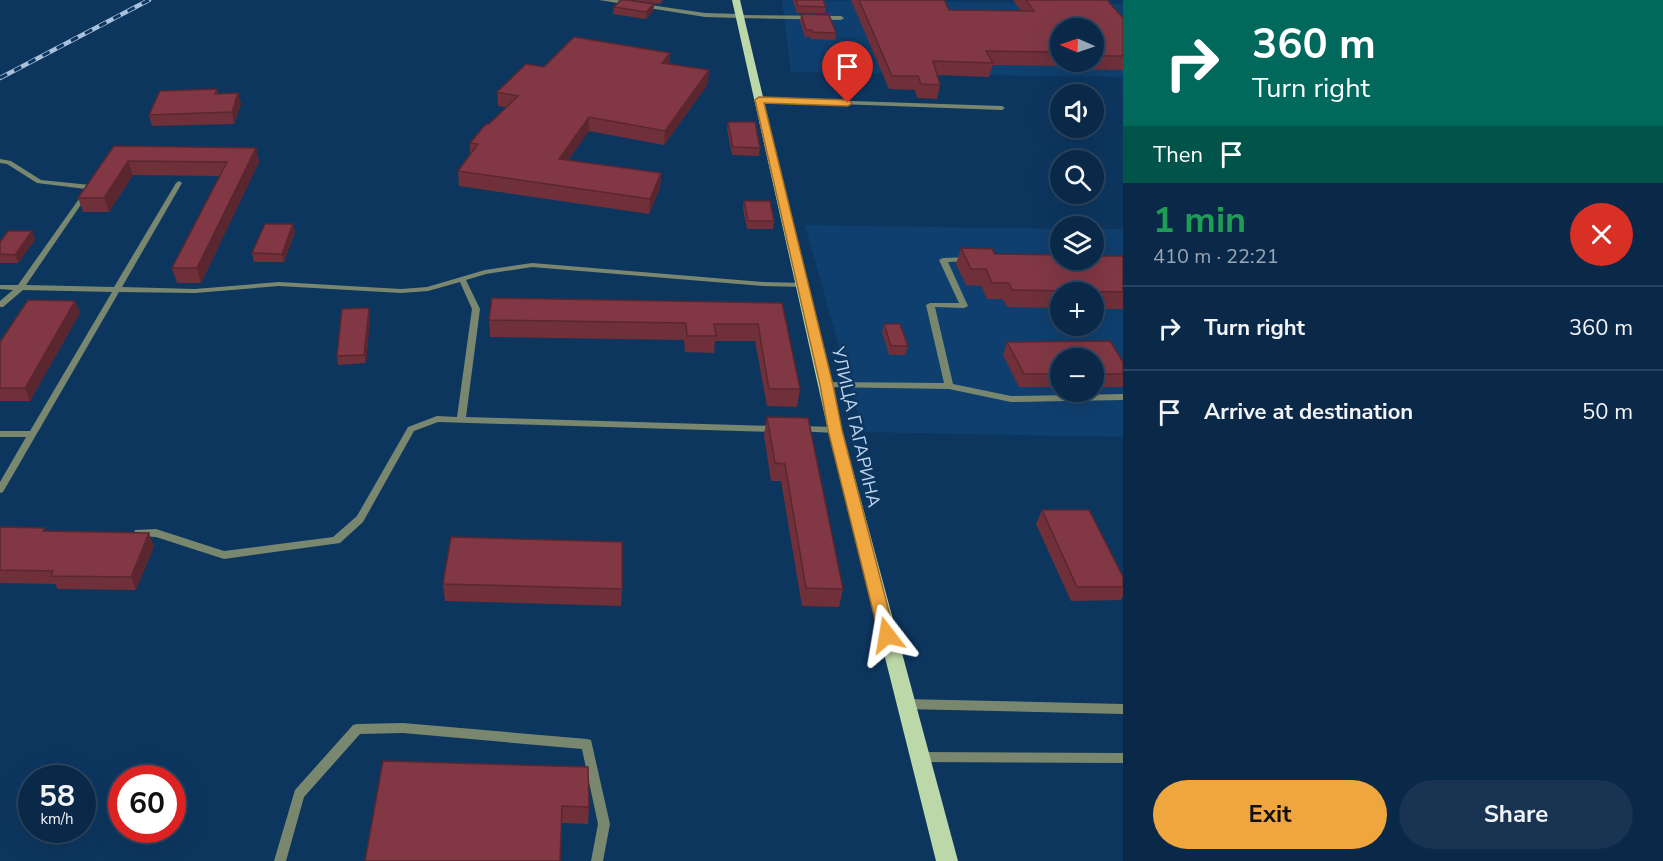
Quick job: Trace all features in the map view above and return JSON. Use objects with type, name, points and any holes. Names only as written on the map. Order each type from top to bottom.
[{"type":"main road","name":"УЛИЦА ГАГАРИНА","points":[[736,0],[835,430],[904,704],[947,861]]},
{"type":"street","points":[[602,0],[696,14],[739,16]]},
{"type":"lane","points":[[739,16],[841,18]]},
{"type":"lane","points":[[759,100],[1002,108]]},
{"type":"lane","points":[[0,161],[9,162],[39,182],[90,187],[20,288],[0,305]]},
{"type":"lane","points":[[0,490],[179,183]]},
{"type":"lane","points":[[949,386],[930,305],[964,306],[944,260],[982,260]]},
{"type":"lane","points":[[0,287],[195,291],[279,284],[401,291],[428,289],[508,267],[532,265],[763,284],[802,285]]},
{"type":"lane","points":[[461,420],[476,309],[462,279]]},
{"type":"lane","points":[[826,385],[949,386],[1011,399],[1123,397]]},
{"type":"lane","points":[[133,533],[156,533],[224,555],[336,540],[360,519],[411,429],[437,419],[835,430]]},
{"type":"lane","points":[[0,434],[33,434]]},
{"type":"lane","points":[[904,704],[1123,709]]},
{"type":"lane","points":[[280,861],[299,794],[357,729],[403,728],[587,744],[604,824],[597,861]]},
{"type":"lane","points":[[920,757],[1123,758]]},
{"type":"shaded area","points":[[782,0],[1123,4],[1123,77],[791,72]]},
{"type":"shaded area","points":[[805,225],[1050,229],[1050,270],[1104,270],[1104,229],[1123,229],[1123,437],[863,432]]},
{"type":"building","points":[[621,0],[654,4],[646,12],[614,7]]},
{"type":"building","points":[[796,0],[823,0],[826,7],[798,6]]},
{"type":"building","points":[[859,0],[944,0],[949,10],[1034,11],[1026,0],[1107,0],[1123,18],[1123,56],[1104,56],[1104,18],[1050,18],[1050,52],[986,51],[993,63],[933,61],[940,85],[921,84],[918,76],[892,76]]},
{"type":"building","points":[[801,14],[829,15],[836,33],[806,30]]},
{"type":"building","points":[[574,37],[670,53],[662,63],[709,70],[665,131],[589,117],[559,159],[661,173],[650,199],[458,171],[478,144],[470,143],[486,124],[489,124],[518,96],[497,92],[526,64],[544,67]]},
{"type":"building","points":[[217,89],[215,94],[238,93],[232,112],[149,115],[160,91]]},
{"type":"building","points":[[728,122],[755,122],[760,148],[733,147]]},
{"type":"building","points":[[114,146],[256,148],[197,268],[172,268],[227,162],[128,161],[104,198],[78,198]]},
{"type":"building","points":[[744,201],[770,201],[774,221],[748,221]]},
{"type":"building","points":[[265,224],[293,224],[282,254],[252,253]]},
{"type":"building","points":[[8,231],[32,231],[15,255],[0,254],[0,242]]},
{"type":"building","points":[[961,248],[992,249],[995,254],[1050,255],[1050,270],[1104,270],[1104,256],[1123,256],[1123,292],[1104,292],[1104,282],[1050,282],[1050,291],[1012,290],[1009,283],[992,283],[986,269],[971,269]]},
{"type":"building","points":[[492,298],[782,303],[800,389],[769,389],[758,324],[714,324],[716,336],[687,336],[686,323],[489,320]]},
{"type":"building","points":[[28,300],[75,301],[25,388],[0,388],[0,342]]},
{"type":"building","points":[[369,308],[364,355],[337,356],[342,309]]},
{"type":"building","points":[[884,324],[900,324],[908,346],[891,346]]},
{"type":"building","points":[[1110,341],[1123,362],[1123,374],[1104,374],[1104,348],[1050,348],[1050,374],[1024,374],[1007,342]]},
{"type":"building","points":[[767,417],[808,418],[843,589],[806,588],[785,464],[775,463]]},
{"type":"building","points":[[1042,510],[1089,510],[1123,577],[1123,587],[1077,587]]},
{"type":"building","points":[[0,527],[45,528],[43,531],[149,533],[131,577],[51,576],[53,571],[0,570]]},
{"type":"building","points":[[451,537],[622,542],[622,589],[443,584]]},
{"type":"building","points":[[383,761],[588,767],[589,807],[562,806],[560,861],[365,861]]},
{"type":"railway","points":[[0,78],[149,0]]},
{"type":"route","points":[[848,103],[759,100],[835,430],[887,635]]}]
